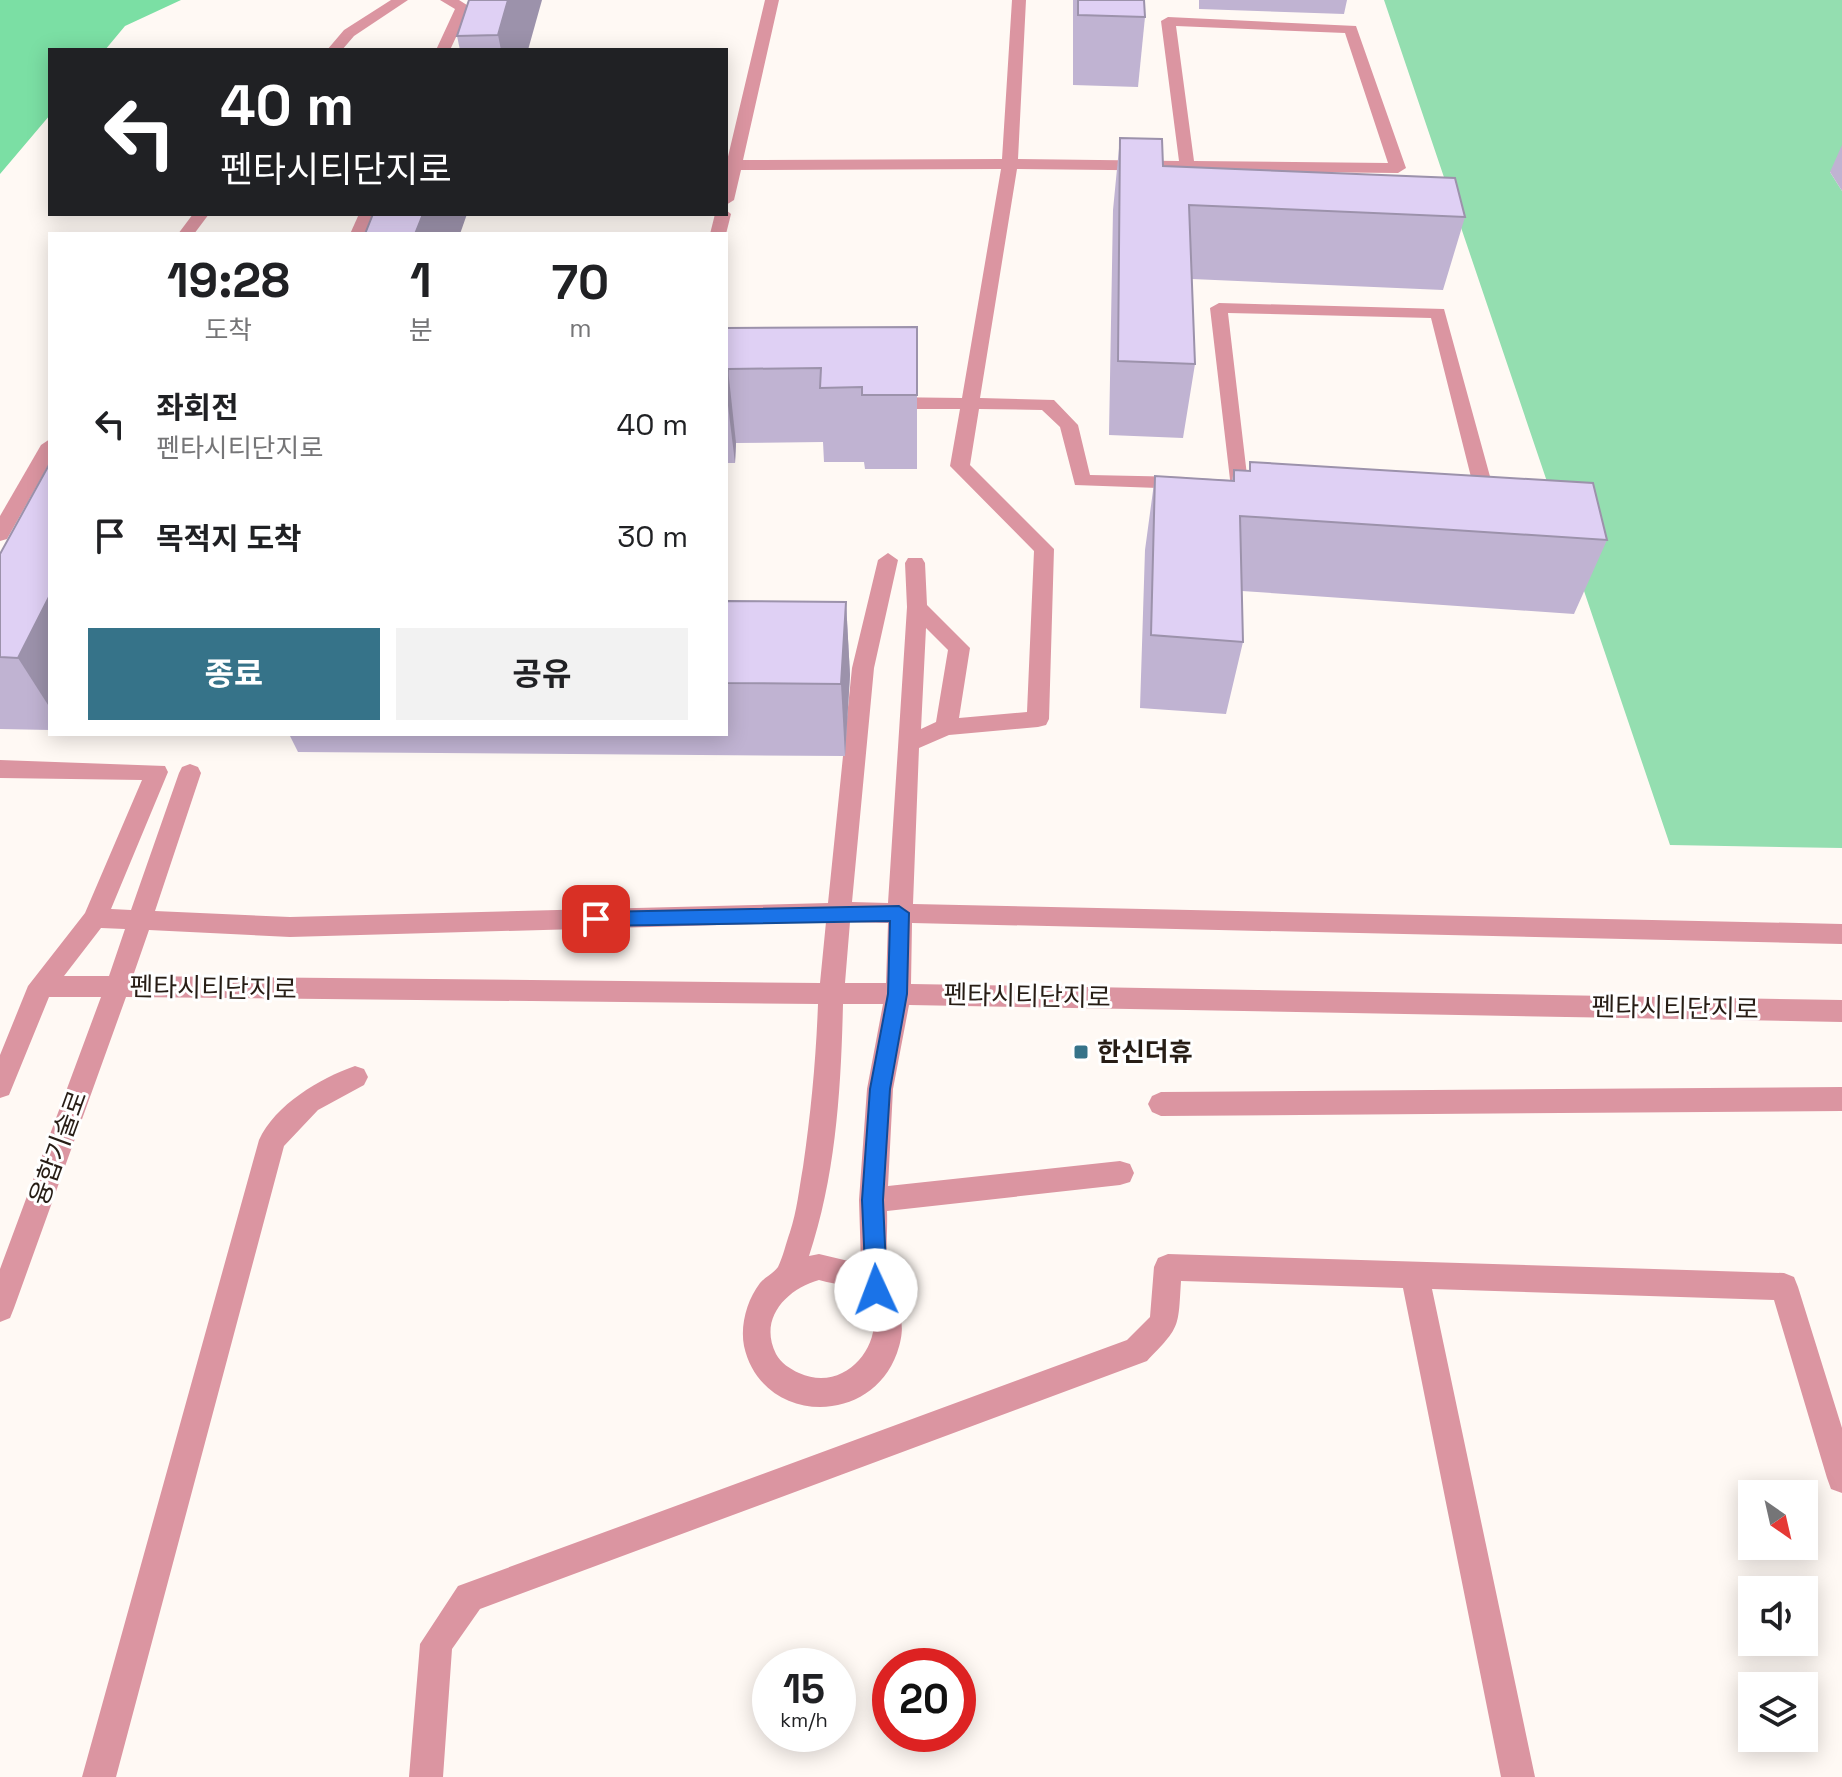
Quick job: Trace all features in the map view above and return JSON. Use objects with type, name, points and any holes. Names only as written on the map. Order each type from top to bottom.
[{"type":"street","points":[[336,48],[349,33],[401,0]]},
{"type":"street","points":[[444,48],[463,7],[447,0]]},
{"type":"street","points":[[728,191],[772,0]]},
{"type":"street","points":[[907,744],[946,727],[1038,719],[1044,549],[960,466],[1010,162],[1019,0]]},
{"type":"street","points":[[734,165],[1010,162],[1187,165],[1398,168],[1351,29],[1168,21],[1187,165]]},
{"type":"street","points":[[863,402],[1047,404],[1069,425],[1082,481],[1230,484],[1219,308],[1438,313],[1484,491],[1453,491]]},
{"type":"street","points":[[0,534],[48,449]]},
{"type":"street","points":[[788,1278],[808,1219],[828,1091],[831,995],[863,668],[888,560]]},
{"type":"street","points":[[876,1290],[873,1200],[880,1089],[898,994],[907,744],[917,607],[915,563]]},
{"type":"street","points":[[917,607],[959,648],[946,727]]},
{"type":"street","points":[[0,769],[157,772],[95,918],[41,986],[0,1087]]},
{"type":"street","name":"펜타시티단지로","points":[[190,773],[117,988],[898,994],[1842,1011]]},
{"type":"street","points":[[95,918],[290,927],[841,912],[1842,934]]},
{"type":"street","points":[[41,986],[117,988]]},
{"type":"street","name":"융합기술로","points":[[0,1308],[117,988]]},
{"type":"street","points":[[99,1777],[272,1140],[309,1102],[355,1077]]},
{"type":"street","points":[[1161,1104],[1842,1099]]},
{"type":"street","points":[[873,1200],[1120,1173]]},
{"type":"street","points":[[819,1267],[840,1268],[861,1276],[876,1290],[887,1309],[889,1331],[885,1352],[873,1371],[855,1386],[833,1393],[811,1394],[790,1388],[774,1376],[762,1358],[756,1339],[759,1319],[766,1300],[788,1278],[819,1267]]},
{"type":"street","points":[[426,1777],[436,1644],[469,1597],[1137,1351],[1164,1323],[1168,1267],[1784,1287],[1842,1478]]},
{"type":"street","points":[[1415,1275],[1518,1777]]},
{"type":"green space","points":[[0,0],[181,0],[125,26],[107,48],[48,48],[48,117],[0,174]]},
{"type":"green space","points":[[1384,0],[1842,0],[1842,172],[1830,172],[1842,191],[1842,848],[1670,845]]},
{"type":"building","points":[[469,0],[508,0],[498,35],[457,36]]},
{"type":"building","points":[[1078,0],[1144,0],[1145,17],[1078,15]]},
{"type":"building","points":[[1120,138],[1162,139],[1163,166],[1455,178],[1465,217],[1189,205],[1195,364],[1118,361]]},
{"type":"building","points":[[372,216],[422,216],[416,232],[366,232]]},
{"type":"building","points":[[917,327],[917,395],[862,395],[862,387],[820,388],[821,368],[728,369],[728,328]]},
{"type":"building","points":[[1250,462],[1593,483],[1607,540],[1240,516],[1243,642],[1151,635],[1155,476],[1234,481],[1234,470],[1250,471]]},
{"type":"building","points":[[48,467],[48,599],[18,658],[0,657],[0,554]]},
{"type":"building","points":[[728,601],[846,602],[841,684],[728,683]]},
{"type":"place","name":"한신더휴","points":[[1081,1052]]},
{"type":"route","points":[[596,919],[899,913],[898,994],[880,1089],[873,1200],[876,1290]]}]
